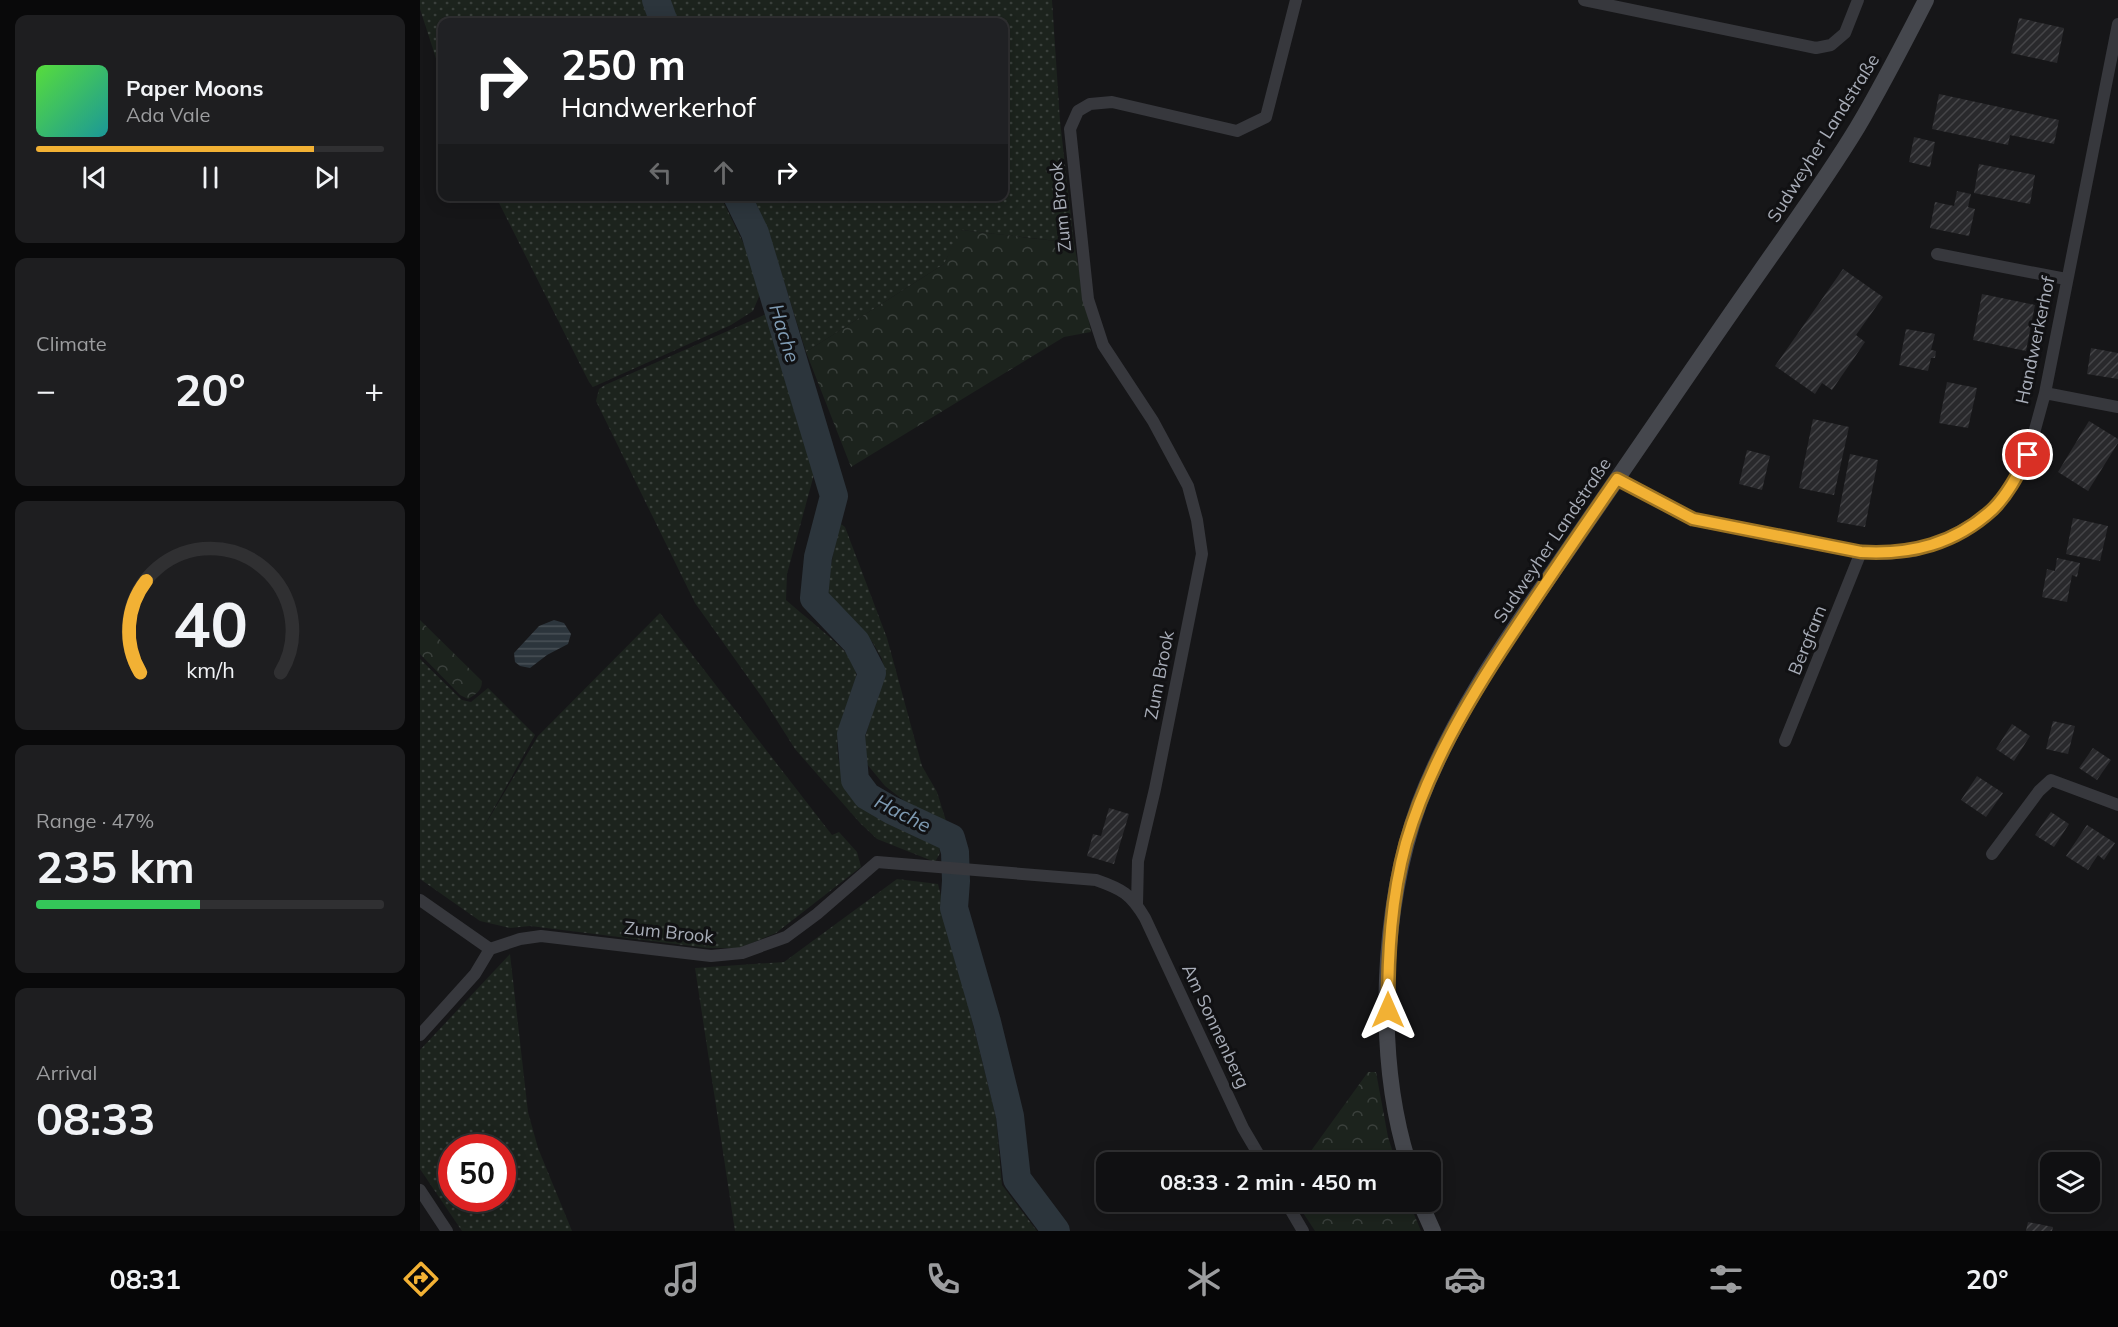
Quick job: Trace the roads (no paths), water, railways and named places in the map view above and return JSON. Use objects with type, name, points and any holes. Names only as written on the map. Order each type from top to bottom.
[{"type":"main road","name":"Sudweyher Landstraße","points":[[1405,1152],[1392,1092],[1388,1010],[1391,928],[1406,844],[1419,804],[1436,764],[1467,703],[1525,614],[1827,177],[1888,75],[1926,0]]},
{"type":"main road","points":[[1424,1212],[1433,1231]]},
{"type":"street","name":"Zum Brook","points":[[1137,904],[1138,861],[1155,789],[1202,554],[1197,520],[1188,486],[1154,421],[1103,345],[1088,299],[1070,129],[1078,111],[1090,104],[1112,102],[1237,131],[1266,117],[1296,0]]},
{"type":"street","points":[[1584,0],[1816,48],[1831,45],[1845,33],[1858,0]]},
{"type":"street","name":"Handwerkerhof","points":[[1617,479],[1693,519],[1861,552],[1886,554],[1914,551],[1942,541],[1971,525],[1993,509],[2012,486],[2028,455],[2045,393],[2118,24]]},
{"type":"street","points":[[1937,254],[2066,279]]},
{"type":"street","points":[[2045,393],[2118,407]]},
{"type":"street","name":"Bergfarn","points":[[1785,741],[1861,552]]},
{"type":"street","points":[[1992,854],[2039,791],[2051,780],[2118,805]]},
{"type":"street","name":"Zum Brook","points":[[490,949],[520,939],[541,936],[711,956],[742,953],[786,937],[817,914],[877,862],[1096,880],[1120,888],[1137,904]]},
{"type":"street","points":[[420,900],[490,949],[475,974],[420,1035]]},
{"type":"street","name":"Am Sonnenberg","points":[[1137,904],[1243,1128],[1257,1152]]},
{"type":"street","points":[[420,1190],[447,1231]]},
{"type":"street","points":[[1292,1212],[1303,1231]]},
{"type":"waterway","name":"Hache","points":[[656,0],[663,18]]},
{"type":"waterway","name":"Hache","points":[[739,201],[755,233],[834,496],[818,557],[814,598],[856,642],[872,673],[851,734],[855,780],[867,796],[951,838],[955,852],[954,908],[987,1022],[1010,1116],[1017,1179],[1056,1231]]}]
